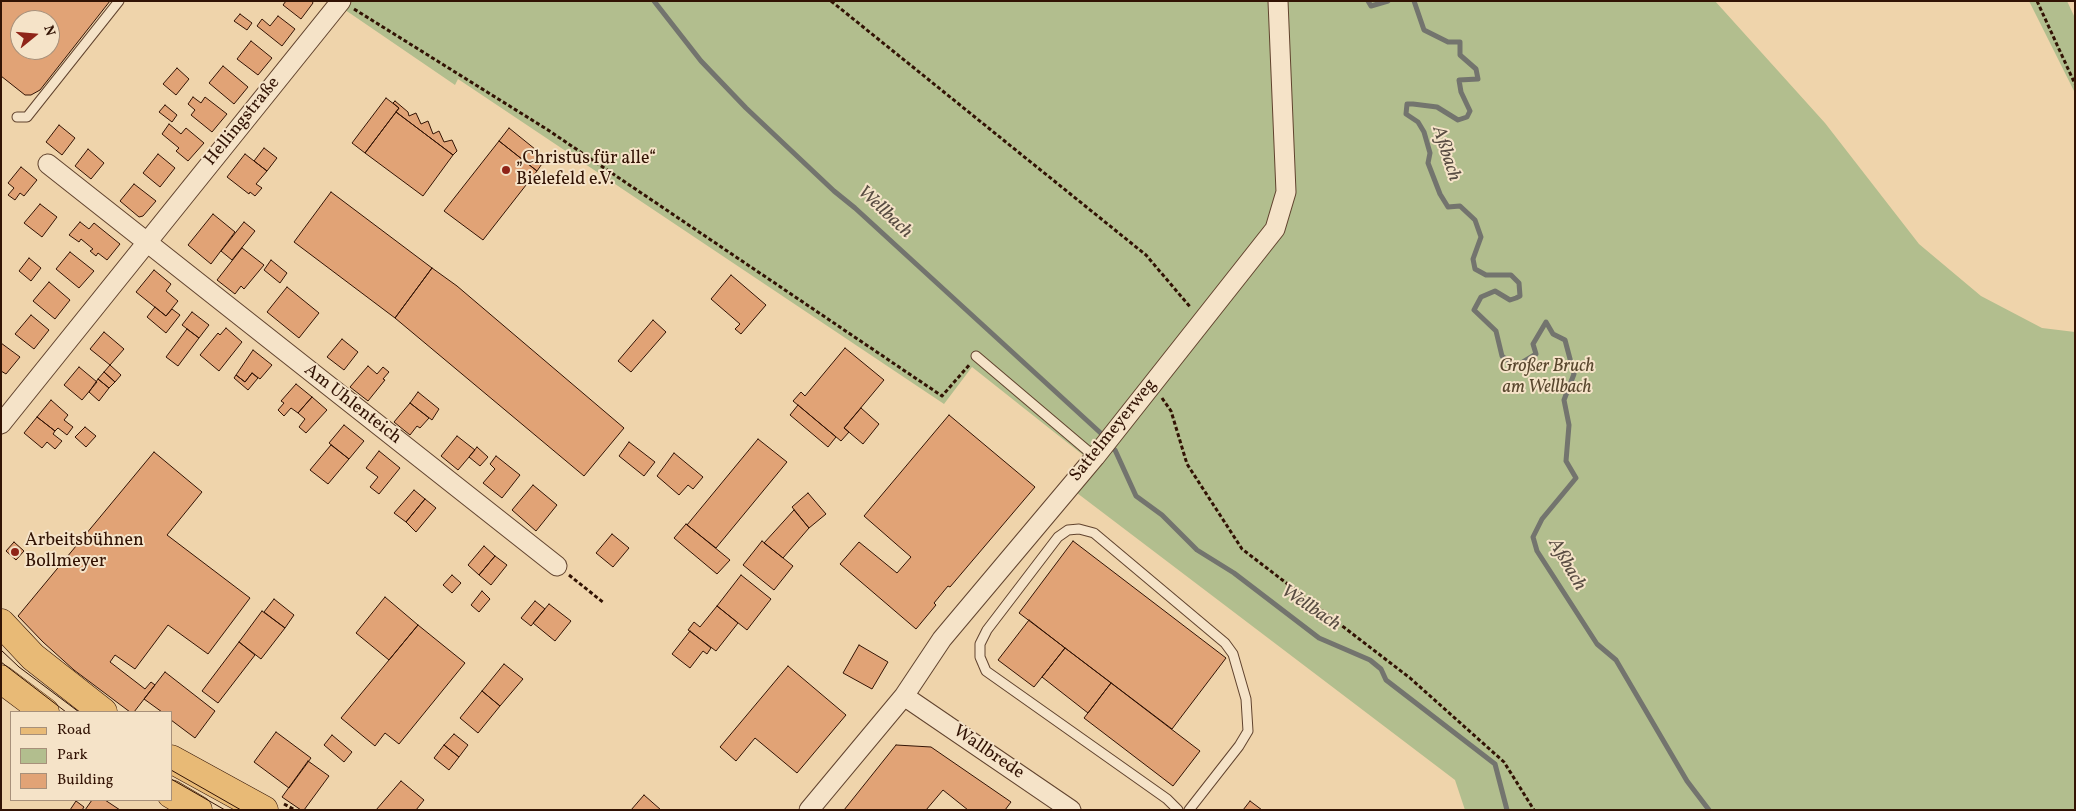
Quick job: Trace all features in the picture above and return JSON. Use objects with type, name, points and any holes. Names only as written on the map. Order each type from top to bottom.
[{"type":"main road","points":[[1,623],[33,657],[102,711]]},
{"type":"main road","points":[[1,680],[44,711]]},
{"type":"main road","points":[[172,760],[264,810]]},
{"type":"main road","points":[[172,795],[198,810]]},
{"type":"street","name":"Sattelmeyerweg","points":[[809,810],[904,696],[942,639],[1095,457],[1275,229],[1286,192],[1278,1]]},
{"type":"street","name":"Hellingstraße","points":[[1,424],[146,243],[345,4]]},
{"type":"street","points":[[48,164],[146,243]]},
{"type":"street","name":"Am Uhlenteich","points":[[146,243],[557,566]]},
{"type":"street","name":"Wallbrede","points":[[904,696],[1072,810]]},
{"type":"lane","points":[[17,117],[27,117],[118,1]]},
{"type":"lane","points":[[976,356],[1095,457]]},
{"type":"lane","points":[[1178,810],[1167,799],[986,671],[980,657],[980,644],[987,630],[1058,537],[1068,530],[1079,529],[1094,533],[1225,643],[1233,654],[1246,699],[1248,731],[1240,746],[1189,810]]},
{"type":"path","points":[[831,1],[1146,255],[1201,321]]},
{"type":"path","points":[[2037,1],[2075,84]]},
{"type":"path","points":[[345,4],[548,130],[942,396],[976,356]]},
{"type":"path","points":[[1152,383],[1171,411],[1187,464],[1242,548],[1410,678],[1504,762],[1534,810]]},
{"type":"path","points":[[557,566],[604,603]]},
{"type":"green space","name":"Großer Bruch am Wellbach","points":[[332,1],[1715,1],[1825,123],[1919,244],[1981,296],[2042,328],[2075,332],[2075,810],[1465,810],[1455,780],[1077,493],[1098,440],[1083,455],[972,367],[944,404],[458,79],[455,85]]},
{"type":"green space","points":[[2029,1],[2067,1],[2075,18],[2075,93]]},
{"type":"building","points":[[1,1],[110,1],[40,90],[31,95],[25,95],[1,76]]},
{"type":"building","points":[[286,1],[312,1],[313,3],[301,19],[283,5]]},
{"type":"building","points":[[240,14],[252,23],[247,30],[234,21]]},
{"type":"building","points":[[278,16],[295,29],[282,46],[257,26],[262,19],[270,26]]},
{"type":"building","points":[[251,41],[272,58],[258,75],[237,59]]},
{"type":"building","points":[[223,66],[248,87],[234,104],[209,83]]},
{"type":"building","points":[[177,68],[189,79],[176,95],[163,84]]},
{"type":"building","points":[[193,97],[201,103],[205,97],[227,114],[212,132],[191,115],[195,110],[188,104]]},
{"type":"building","points":[[386,98],[399,108],[365,153],[352,143]]},
{"type":"building","points":[[395,101],[408,112],[409,116],[416,113],[421,124],[428,121],[433,134],[439,131],[444,142],[452,140],[457,151],[453,155],[396,112],[399,108],[393,103]]},
{"type":"building","points":[[165,105],[177,115],[172,122],[159,112]]},
{"type":"building","points":[[396,112],[453,155],[423,196],[365,153]]},
{"type":"building","points":[[169,124],[181,134],[186,128],[204,143],[188,161],[176,151],[179,148],[162,134]]},
{"type":"building","points":[[59,125],[75,138],[62,155],[46,142]]},
{"type":"building","points":[[509,128],[546,158],[537,171],[499,141]]},
{"type":"building","points":[[499,141],[537,171],[483,240],[444,211]]},
{"type":"building","points":[[264,148],[277,158],[267,171],[254,161]]},
{"type":"building","points":[[88,149],[104,163],[91,179],[75,166]]},
{"type":"building","points":[[158,154],[175,168],[160,187],[143,173]]},
{"type":"building","points":[[245,154],[267,171],[256,184],[262,188],[255,196],[250,192],[249,194],[227,177]]},
{"type":"building","points":[[21,167],[37,180],[24,196],[20,193],[15,200],[8,195],[14,188],[8,183]]},
{"type":"building","points":[[134,184],[156,201],[143,216],[139,217],[120,201]]},
{"type":"building","points":[[331,192],[432,268],[395,318],[294,242]]},
{"type":"building","points":[[40,204],[57,217],[42,237],[24,223]]},
{"type":"building","points":[[213,214],[235,232],[211,264],[188,245]]},
{"type":"building","points":[[80,222],[89,229],[94,223],[120,244],[107,260],[98,253],[96,256],[90,251],[93,249],[81,239],[79,242],[69,235]]},
{"type":"building","points":[[244,222],[255,231],[232,260],[221,251]]},
{"type":"building","points":[[242,248],[264,265],[244,289],[241,286],[235,294],[217,280]]},
{"type":"building","points":[[70,252],[94,271],[79,288],[56,269]]},
{"type":"building","points":[[29,258],[41,268],[31,281],[19,271]]},
{"type":"building","points":[[271,260],[287,273],[280,283],[264,270]]},
{"type":"building","points":[[432,268],[457,286],[624,428],[584,476],[395,318]]},
{"type":"building","points":[[154,270],[171,284],[166,291],[178,301],[166,316],[136,292]]},
{"type":"building","points":[[731,275],[766,305],[741,334],[735,329],[740,324],[711,299]]},
{"type":"building","points":[[49,282],[70,300],[55,319],[33,301]]},
{"type":"building","points":[[287,287],[319,313],[299,338],[267,312]]},
{"type":"building","points":[[155,307],[166,316],[172,309],[180,315],[166,333],[147,317]]},
{"type":"building","points":[[192,312],[209,325],[199,338],[182,325]]},
{"type":"building","points":[[31,315],[49,330],[34,349],[15,334]]},
{"type":"building","points":[[653,320],[666,332],[631,372],[618,361]]},
{"type":"building","points":[[226,328],[242,342],[219,371],[200,355],[218,333],[220,335]]},
{"type":"building","points":[[187,329],[199,338],[178,366],[166,357]]},
{"type":"building","points":[[104,332],[124,349],[110,365],[90,349]]},
{"type":"building","points":[[342,339],[358,352],[344,370],[327,357]]},
{"type":"building","points":[[1,343],[20,357],[6,374],[1,371]]},
{"type":"building","points":[[845,348],[884,380],[844,428],[849,432],[841,441],[793,401],[801,392],[805,396]]},
{"type":"building","points":[[253,350],[272,365],[260,379],[252,373],[245,382],[236,375]]},
{"type":"building","points":[[110,365],[121,375],[115,382],[104,372]]},
{"type":"building","points":[[368,366],[377,374],[383,367],[389,372],[368,401],[350,387]]},
{"type":"building","points":[[79,367],[97,382],[82,400],[64,385]]},
{"type":"building","points":[[104,372],[115,382],[109,388],[98,379]]},
{"type":"building","points":[[252,373],[258,378],[248,390],[234,378],[236,375],[245,382]]},
{"type":"building","points":[[98,379],[109,388],[99,401],[89,392]]},
{"type":"building","points":[[296,384],[312,397],[298,413],[291,408],[284,416],[278,410],[284,403],[281,401]]},
{"type":"building","points":[[418,392],[439,409],[432,420],[410,403]]},
{"type":"building","points":[[312,397],[327,410],[306,433],[299,427],[305,419],[298,413]]},
{"type":"building","points":[[51,400],[68,415],[64,420],[73,427],[67,435],[58,428],[55,431],[37,417]]},
{"type":"building","points":[[410,403],[429,418],[420,428],[417,426],[410,435],[394,422]]},
{"type":"building","points":[[798,405],[836,437],[828,447],[790,415]]},
{"type":"building","points":[[861,408],[879,424],[863,444],[844,428]]},
{"type":"building","points":[[949,415],[1035,487],[950,587],[948,586],[934,603],[936,605],[916,629],[840,564],[859,542],[897,573],[911,557],[864,516]]},
{"type":"building","points":[[37,417],[55,431],[53,434],[62,441],[55,449],[47,442],[42,448],[24,433]]},
{"type":"building","points":[[344,425],[364,441],[349,459],[329,443]]},
{"type":"building","points":[[85,427],[96,436],[86,447],[75,437]]},
{"type":"building","points":[[457,436],[475,450],[458,470],[441,456]]},
{"type":"building","points":[[758,439],[787,462],[716,548],[687,525]]},
{"type":"building","points":[[629,442],[655,462],[644,476],[619,456]]},
{"type":"building","points":[[331,445],[349,459],[328,484],[310,470]]},
{"type":"building","points":[[477,447],[488,457],[480,466],[469,457]]},
{"type":"building","points":[[379,451],[400,468],[379,494],[370,487],[378,477],[366,468]]},
{"type":"building","points":[[154,452],[202,492],[167,535],[250,598],[208,654],[168,625],[135,669],[115,655],[110,662],[145,689],[151,682],[155,685],[135,711],[129,711],[74,670],[18,616]]},
{"type":"building","points":[[674,453],[703,477],[693,489],[688,485],[679,495],[657,476]]},
{"type":"building","points":[[496,456],[520,475],[502,498],[483,483],[495,469],[490,464]]},
{"type":"building","points":[[533,485],[557,505],[536,531],[512,510]]},
{"type":"building","points":[[414,490],[425,499],[406,522],[394,513]]},
{"type":"building","points":[[808,493],[826,514],[809,528],[792,507]]},
{"type":"building","points":[[425,499],[436,508],[416,532],[406,522]]},
{"type":"building","points":[[794,510],[809,528],[783,558],[764,543]]},
{"type":"building","points":[[686,524],[730,560],[717,574],[674,538]]},
{"type":"building","points":[[612,534],[629,548],[613,567],[596,553]]},
{"type":"building","points":[[762,541],[793,566],[774,590],[743,565]]},
{"type":"building","points":[[1073,541],[1226,658],[1172,729],[1019,613]]},
{"type":"building","points":[[14,542],[24,551],[16,560],[6,551]]},
{"type":"building","points":[[484,546],[495,556],[479,575],[468,565]]},
{"type":"building","points":[[495,556],[507,565],[491,585],[479,575]]},
{"type":"building","points":[[452,575],[461,583],[452,593],[443,585]]},
{"type":"building","points":[[741,575],[771,599],[747,630],[717,606]]},
{"type":"building","points":[[482,591],[490,599],[479,612],[471,605]]},
{"type":"building","points":[[385,597],[418,625],[389,660],[356,633]]},
{"type":"building","points":[[274,599],[294,615],[285,628],[264,612]]},
{"type":"building","points":[[535,601],[545,609],[531,626],[521,618]]},
{"type":"building","points":[[549,604],[571,621],[555,641],[533,623]]},
{"type":"building","points":[[717,606],[738,623],[716,651],[688,630],[694,622],[700,627]]},
{"type":"building","points":[[262,611],[285,628],[261,659],[239,642]]},
{"type":"building","points":[[1029,620],[1065,648],[1034,687],[998,660]]},
{"type":"building","points":[[418,625],[465,663],[399,744],[385,733],[375,746],[341,718]]},
{"type":"building","points":[[690,631],[711,648],[707,654],[703,651],[690,668],[672,654]]},
{"type":"building","points":[[239,642],[255,655],[218,703],[202,691]]},
{"type":"building","points":[[859,645],[888,662],[872,689],[843,673]]},
{"type":"building","points":[[1065,648],[1111,683],[1088,713],[1042,677]]},
{"type":"building","points":[[504,664],[523,679],[500,706],[482,691]]},
{"type":"building","points":[[788,666],[846,715],[797,773],[755,738],[736,761],[720,747]]},
{"type":"building","points":[[165,672],[215,711],[195,738],[172,721],[172,711],[161,711],[144,699]]},
{"type":"building","points":[[1111,683],[1200,751],[1173,786],[1084,718]]},
{"type":"building","points":[[482,691],[500,706],[478,733],[460,718]]},
{"type":"building","points":[[276,732],[311,758],[289,788],[254,762]]},
{"type":"building","points":[[454,734],[468,745],[459,757],[444,745]]},
{"type":"building","points":[[332,735],[352,752],[344,762],[324,745]]},
{"type":"building","points":[[444,745],[459,757],[449,770],[434,758]]},
{"type":"building","points":[[896,745],[931,747],[1011,802],[1005,810],[968,810],[943,790],[926,810],[844,810]]},
{"type":"building","points":[[308,761],[329,776],[304,810],[301,810],[282,797]]},
{"type":"building","points":[[401,781],[424,800],[416,810],[376,810]]},
{"type":"building","points":[[644,795],[661,810],[631,810]]},
{"type":"building","points":[[76,801],[84,807],[82,810],[70,810]]},
{"type":"building","points":[[91,801],[106,801],[120,810],[85,810]]},
{"type":"building","points":[[1250,801],[1262,810],[1243,810]]},
{"type":"waterway","name":"Wellbach","points":[[654,1],[701,61],[746,108],[834,191],[855,208],[1105,437]]},
{"type":"waterway","name":"Aßbach","points":[[1368,1],[1371,6],[1388,1]]},
{"type":"waterway","name":"Aßbach","points":[[1414,1],[1424,30],[1448,42],[1460,42],[1460,55],[1476,69],[1478,79],[1459,80],[1461,92],[1470,111],[1467,117],[1458,120],[1437,107],[1413,104],[1407,104],[1406,114],[1418,122],[1424,132],[1430,153],[1428,163],[1440,194],[1448,207],[1460,206],[1475,220],[1481,237],[1473,259],[1475,269],[1486,275],[1511,275],[1519,283],[1520,296],[1510,300],[1495,291],[1481,297],[1474,310],[1496,331],[1502,356],[1515,367],[1536,354],[1533,344],[1546,322],[1553,334],[1565,340],[1574,374],[1564,400],[1569,425],[1566,461],[1576,478],[1542,519],[1533,537],[1537,551],[1597,644],[1616,660],[1687,781],[1709,810]]},
{"type":"waterway","name":"Wellbach","points":[[1115,450],[1136,496],[1162,515],[1197,550],[1234,573],[1319,638],[1370,660],[1381,669],[1386,680],[1495,764],[1507,810]]},
{"type":"tram line","points":[[1,650],[19,667],[78,711]]},
{"type":"tram line","points":[[1,662],[65,711]]},
{"type":"tram line","points":[[172,771],[241,810]]},
{"type":"tram line","points":[[172,780],[225,810]]},
{"type":"place","name":"„Christus für alle“ Bielefeld e.V.","points":[[506,170]]},
{"type":"place","name":"Arbeitsbühnen Bollmeyer","points":[[15,552]]}]
